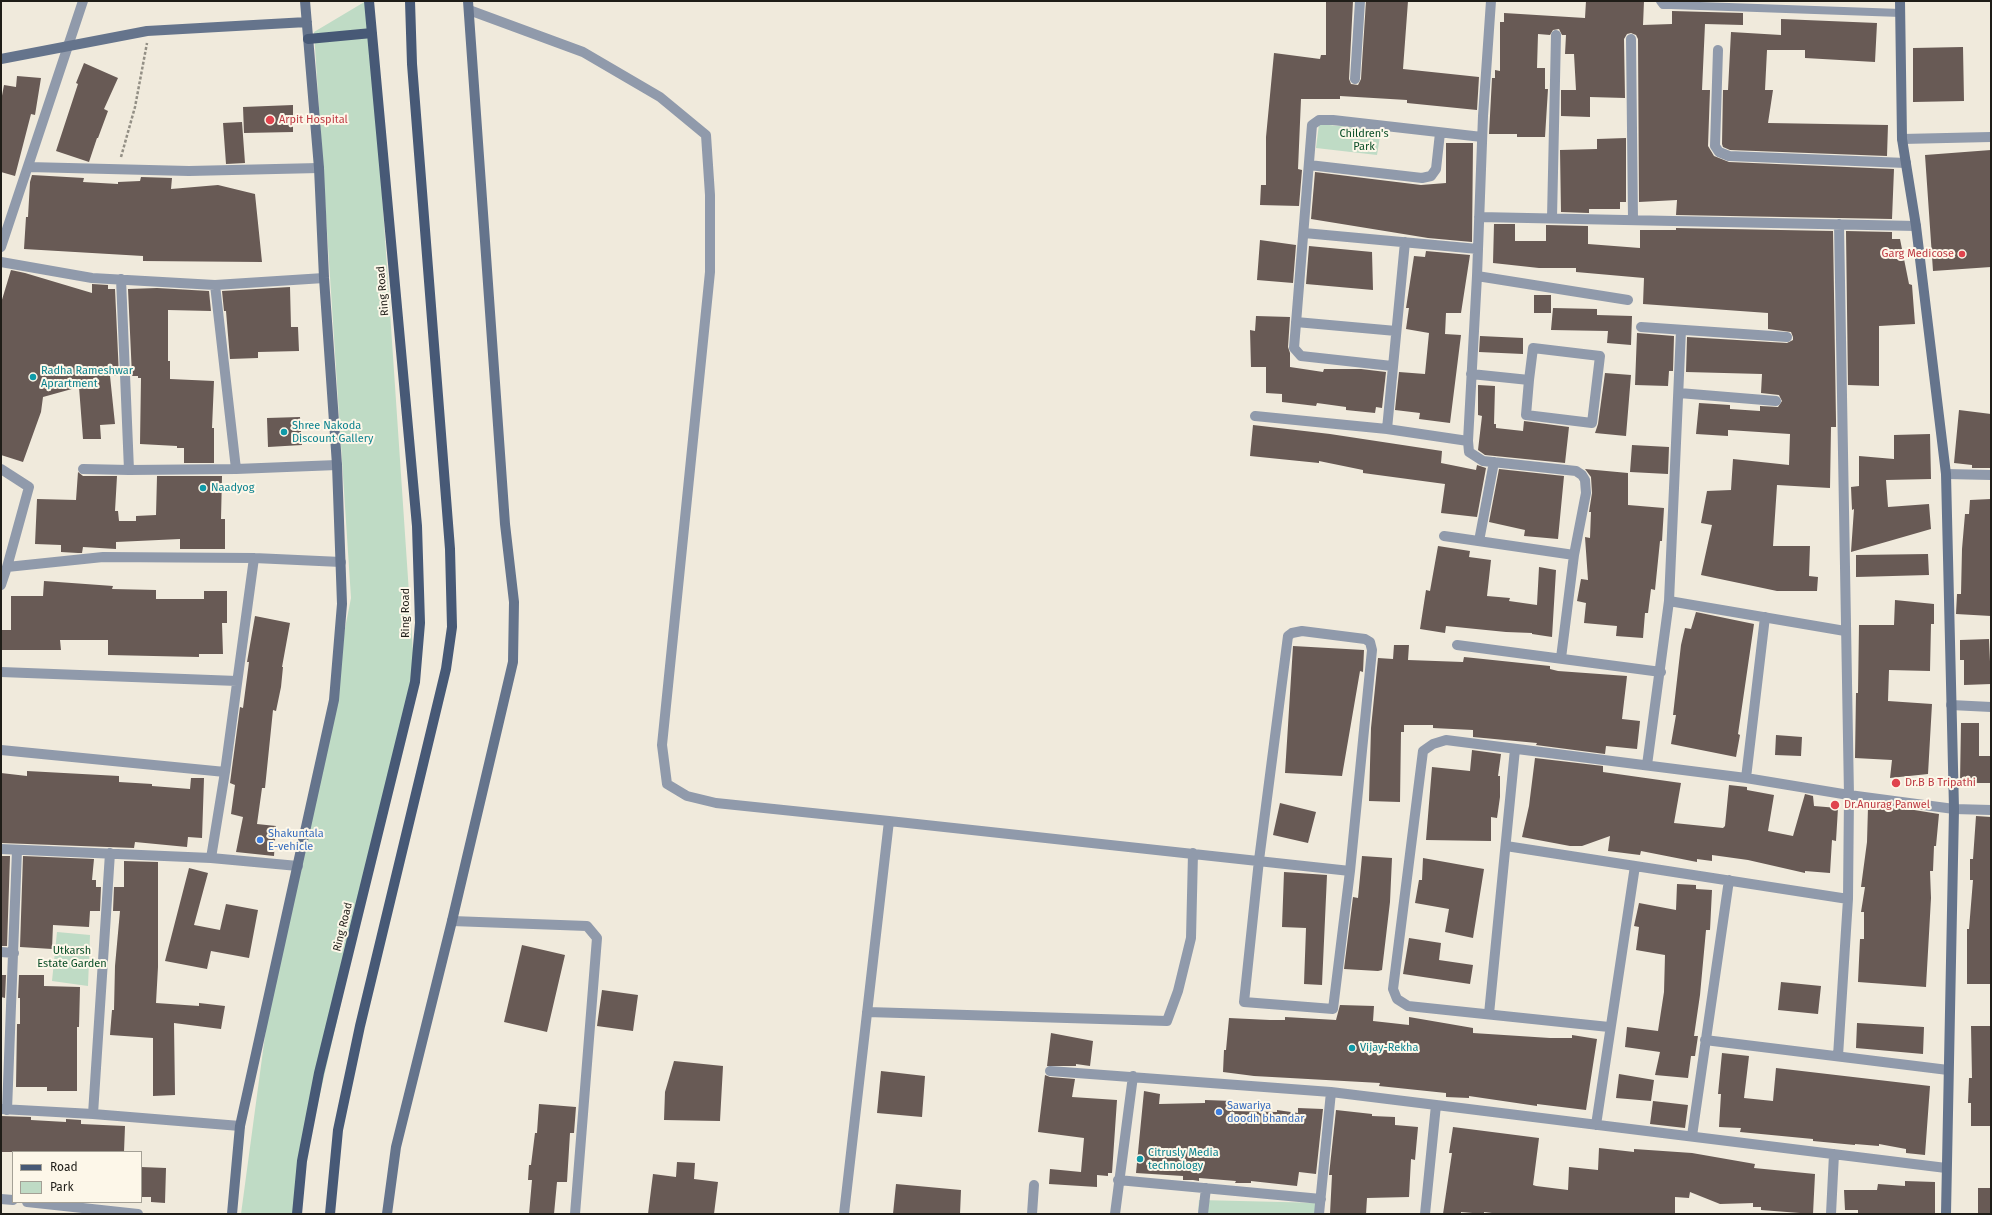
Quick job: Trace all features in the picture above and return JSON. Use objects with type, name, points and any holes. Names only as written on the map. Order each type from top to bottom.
[{"type":"main road","name":"Ring Road","points":[[297,1214],[302,1161],[319,1073],[415,682],[420,623],[417,526],[369,1]]},
{"type":"main road","points":[[330,1214],[338,1130],[360,1026],[442,684],[452,627],[450,549],[412,64],[410,1]]},
{"type":"main road","points":[[308,39],[372,33]]},
{"type":"street","points":[[1,247],[83,1]]},
{"type":"street","points":[[232,1214],[240,1126],[334,700],[342,604],[337,465],[324,278],[319,168],[305,1]]},
{"type":"street","points":[[1355,79],[1360,1]]},
{"type":"street","points":[[1491,1],[1482,137],[1477,276],[1468,441],[1469,452],[1482,461],[1576,471],[1582,475],[1585,480],[1586,493],[1574,555],[1561,658]]},
{"type":"street","points":[[1900,1],[1902,139],[1916,226],[1946,474],[1954,809],[1946,1214]]},
{"type":"street","points":[[387,1214],[396,1147],[452,921],[513,662],[514,602],[505,524],[469,5],[583,52],[660,97],[706,135],[710,195],[710,272],[662,745],[667,784],[687,796],[716,803],[1259,860],[1350,871]]},
{"type":"street","points":[[1,59],[147,31],[307,22]]},
{"type":"street","points":[[1552,218],[1556,35]]},
{"type":"street","points":[[1631,39],[1633,220]]},
{"type":"street","points":[[1718,50],[1715,146],[1720,152],[1729,156],[1906,163]]},
{"type":"street","points":[[1392,366],[1301,356],[1294,348],[1312,125],[1319,120],[1333,120],[1482,137]]},
{"type":"street","points":[[1309,165],[1422,178],[1431,176],[1436,169],[1440,133]]},
{"type":"street","points":[[1902,139],[1991,137]]},
{"type":"street","points":[[28,166],[188,171],[319,168]]},
{"type":"street","points":[[1479,217],[1916,226]]},
{"type":"street","points":[[1838,1056],[1848,899],[1849,795],[1839,224]]},
{"type":"street","points":[[1304,234],[1478,249]]},
{"type":"street","points":[[1387,429],[1405,242]]},
{"type":"street","points":[[1,262],[92,278],[215,285],[324,278]]},
{"type":"street","points":[[1477,276],[1628,300]]},
{"type":"street","points":[[121,279],[129,470]]},
{"type":"street","points":[[215,285],[236,469]]},
{"type":"street","points":[[1296,322],[1396,331]]},
{"type":"street","points":[[1641,327],[1787,337]]},
{"type":"street","points":[[1647,765],[1669,601],[1682,330]]},
{"type":"street","points":[[1533,348],[1600,356],[1592,423],[1526,415],[1529,380],[1533,348]]},
{"type":"street","points":[[1471,374],[1529,380]]},
{"type":"street","points":[[1679,393],[1776,401]]},
{"type":"street","points":[[1255,416],[1387,429],[1468,441]]},
{"type":"street","points":[[1479,541],[1494,462]]},
{"type":"street","points":[[83,469],[236,469],[337,465]]},
{"type":"street","points":[[1,469],[29,487],[1,585]]},
{"type":"street","points":[[1946,474],[1991,475]]},
{"type":"street","points":[[1444,536],[1574,555]]},
{"type":"street","points":[[7,567],[103,557],[254,558],[341,562]]},
{"type":"street","points":[[211,858],[225,772],[254,558]]},
{"type":"street","points":[[1669,601],[1845,631]]},
{"type":"street","points":[[1746,778],[1765,617]]},
{"type":"street","points":[[1302,631],[1365,639],[1370,642],[1372,650],[1350,871],[1333,1009],[1244,1002],[1259,860],[1288,636],[1292,633],[1302,631]]},
{"type":"street","points":[[1457,645],[1660,672]]},
{"type":"street","points":[[1,672],[237,681]]},
{"type":"street","points":[[1951,705],[1991,707]]},
{"type":"street","points":[[1609,1026],[1408,1006],[1397,999],[1393,989],[1423,751],[1433,744],[1446,740],[1746,778],[1849,795],[1954,809],[1991,810]]},
{"type":"street","points":[[1489,1014],[1515,749]]},
{"type":"street","points":[[1,750],[225,772]]},
{"type":"street","points":[[844,1214],[889,821]]},
{"type":"street","points":[[1506,846],[1848,899]]},
{"type":"street","points":[[1,849],[211,858],[298,866]]},
{"type":"street","points":[[17,850],[14,953],[6,1046],[4,1109],[93,1114],[240,1126]]},
{"type":"street","points":[[93,1114],[110,853]]},
{"type":"street","points":[[867,1012],[1167,1021],[1178,991],[1191,938],[1193,853]]},
{"type":"street","points":[[1596,1125],[1609,1026],[1635,866]]},
{"type":"street","points":[[1692,1136],[1729,880]]},
{"type":"street","points":[[452,921],[587,926],[597,938],[575,1214]]},
{"type":"street","points":[[1,952],[14,953]]},
{"type":"street","points":[[1705,1040],[1948,1070]]},
{"type":"street","points":[[1050,1071],[1331,1092],[1946,1168]]},
{"type":"street","points":[[1115,1214],[1118,1180],[1133,1076]]},
{"type":"street","points":[[1320,1214],[1331,1092]]},
{"type":"street","points":[[1425,1214],[1436,1105]]},
{"type":"street","points":[[1831,1214],[1834,1154]]},
{"type":"street","points":[[1118,1180],[1321,1199]]},
{"type":"street","points":[[1032,1214],[1034,1185]]},
{"type":"street","points":[[1203,1214],[1206,1188]]},
{"type":"street","points":[[1,1199],[12,1200]]},
{"type":"street","points":[[36,1203],[138,1214]]},
{"type":"lane","points":[[1660,1],[1663,5],[1901,13]]},
{"type":"path","points":[[117,169],[134,107],[147,47],[147,31]]},
{"type":"green space","points":[[366,1],[369,1],[415,682],[299,1185],[298,1214],[241,1214],[267,1021],[351,598],[314,32]]},
{"type":"green space","name":"Children's Park","points":[[1319,124],[1381,130],[1377,155],[1316,148]]},
{"type":"green space","name":"Utkarsh Estate Garden","points":[[57,932],[90,935],[88,986],[52,981]]},
{"type":"green space","points":[[1199,1200],[1323,1203],[1322,1214],[1198,1214]]},
{"type":"building","points":[[1326,1],[1353,1],[1349,79],[1351,84],[1358,85],[1361,79],[1366,1],[1408,1],[1403,69],[1479,77],[1477,110],[1407,103],[1407,100],[1340,96],[1340,99],[1301,99],[1298,169],[1302,170],[1299,206],[1260,205],[1261,185],[1266,185],[1266,137],[1274,53],[1320,59],[1321,55],[1326,55]]},
{"type":"building","points":[[1586,1],[1644,1],[1643,25],[1672,24],[1672,11],[1743,13],[1743,25],[1705,24],[1702,90],[1710,90],[1708,146],[1714,156],[1729,162],[1894,169],[1892,219],[1676,215],[1677,200],[1639,202],[1638,39],[1636,35],[1631,33],[1627,34],[1624,39],[1625,98],[1590,97],[1590,117],[1561,116],[1561,90],[1576,90],[1574,54],[1565,54],[1566,35],[1562,35],[1559,29],[1553,30],[1550,35],[1538,34],[1537,68],[1545,68],[1545,89],[1548,89],[1545,137],[1517,137],[1517,134],[1489,134],[1492,78],[1495,78],[1495,70],[1500,71],[1500,22],[1504,22],[1504,13],[1585,18]]},
{"type":"building","points":[[1781,19],[1877,23],[1875,62],[1805,58],[1805,50],[1767,50],[1765,90],[1773,90],[1768,123],[1888,125],[1887,156],[1730,150],[1723,147],[1723,90],[1728,90],[1731,32],[1781,35]]},
{"type":"building","points":[[1963,47],[1964,101],[1913,102],[1913,48]]},
{"type":"building","points":[[84,63],[118,78],[104,109],[108,111],[89,162],[56,151],[78,84],[76,83]]},
{"type":"building","points":[[17,76],[41,78],[35,115],[31,114],[15,176],[1,172],[1,101],[4,85],[16,87]]},
{"type":"building","name":"Arpit Hospital","points":[[293,105],[293,132],[244,133],[243,107]]},
{"type":"building","points":[[242,122],[245,163],[226,164],[223,123]]},
{"type":"building","points":[[1626,138],[1626,202],[1620,202],[1620,209],[1589,209],[1589,213],[1561,212],[1560,150],[1597,149],[1597,139]]},
{"type":"building","points":[[1446,143],[1473,143],[1472,242],[1428,238],[1311,219],[1315,172],[1421,185],[1446,183]]},
{"type":"building","points":[[1991,150],[1991,267],[1933,271],[1925,155]]},
{"type":"building","points":[[32,175],[84,178],[83,182],[118,184],[118,182],[140,181],[141,177],[172,178],[171,189],[218,185],[255,194],[262,262],[143,261],[143,256],[24,249],[26,217],[28,217],[30,182]]},
{"type":"building","points":[[1494,224],[1515,224],[1515,241],[1546,241],[1546,225],[1588,226],[1588,244],[1640,248],[1640,230],[1676,230],[1676,228],[1833,231],[1836,427],[1831,427],[1830,488],[1777,485],[1773,546],[1810,546],[1809,576],[1818,577],[1817,591],[1777,591],[1701,575],[1712,525],[1701,523],[1707,491],[1731,490],[1733,459],[1789,465],[1790,434],[1728,430],[1728,436],[1696,434],[1699,403],[1730,405],[1730,409],[1760,411],[1760,406],[1778,407],[1782,401],[1779,395],[1761,393],[1762,374],[1686,372],[1687,337],[1787,343],[1793,340],[1791,332],[1768,329],[1768,313],[1643,304],[1644,278],[1576,272],[1576,268],[1539,268],[1493,263]]},
{"type":"building","points":[[1846,231],[1892,232],[1892,239],[1900,239],[1909,284],[1912,285],[1915,324],[1879,326],[1879,386],[1848,385]]},
{"type":"building","points":[[1260,240],[1296,245],[1293,283],[1257,280]]},
{"type":"building","points":[[1309,246],[1372,252],[1373,290],[1306,284]]},
{"type":"building","points":[[1426,251],[1470,255],[1461,313],[1446,313],[1445,334],[1461,335],[1450,423],[1419,419],[1420,413],[1395,410],[1399,372],[1425,374],[1429,333],[1406,329],[1409,308],[1406,308],[1414,256],[1425,257]]},
{"type":"building","name":"Radha Rameshwar Aprartment","points":[[11,270],[92,293],[92,284],[108,285],[108,289],[115,289],[119,376],[110,376],[115,424],[100,425],[101,439],[83,439],[79,387],[43,397],[41,412],[23,462],[1,455],[1,303]]},
{"type":"building","points":[[290,287],[291,327],[298,327],[299,351],[258,352],[258,358],[230,359],[226,311],[224,311],[222,291]]},
{"type":"building","points":[[157,288],[209,291],[211,311],[168,310],[168,361],[170,361],[170,379],[214,381],[212,428],[214,428],[214,463],[184,463],[184,448],[177,448],[177,446],[140,444],[141,378],[138,378],[138,376],[132,376],[128,289]]},
{"type":"building","points":[[1534,295],[1551,295],[1551,313],[1534,313]]},
{"type":"building","points":[[1553,308],[1597,309],[1597,315],[1632,316],[1631,345],[1607,343],[1608,331],[1551,330]]},
{"type":"building","points":[[1256,316],[1290,317],[1288,347],[1290,353],[1290,367],[1323,372],[1324,369],[1361,369],[1386,372],[1382,408],[1376,407],[1375,413],[1346,410],[1346,407],[1317,403],[1316,406],[1282,402],[1282,394],[1266,393],[1266,367],[1251,367],[1250,330],[1255,331]]},
{"type":"building","points":[[1637,333],[1674,336],[1673,371],[1669,371],[1668,386],[1635,385]]},
{"type":"building","points":[[1480,336],[1523,338],[1523,354],[1479,352]]},
{"type":"building","points":[[1605,373],[1631,375],[1626,436],[1595,433],[1598,424]]},
{"type":"building","points":[[1478,385],[1495,386],[1494,424],[1496,424],[1496,428],[1523,431],[1524,421],[1569,427],[1565,463],[1485,455],[1478,450],[1482,416],[1478,415]]},
{"type":"building","points":[[1959,410],[1991,414],[1991,468],[1972,468],[1972,465],[1954,463]]},
{"type":"building","name":"Shree Nakoda Discount Gallery","points":[[300,417],[302,445],[268,447],[267,418]]},
{"type":"building","points":[[1253,425],[1330,434],[1442,451],[1441,463],[1476,470],[1477,465],[1486,468],[1477,517],[1441,513],[1445,484],[1363,473],[1363,470],[1319,461],[1319,463],[1250,456]]},
{"type":"building","points":[[1930,434],[1931,479],[1886,480],[1888,507],[1929,504],[1931,529],[1851,552],[1854,509],[1852,510],[1851,487],[1859,486],[1859,456],[1894,459],[1894,435]]},
{"type":"building","points":[[1632,445],[1669,447],[1668,474],[1630,472]]},
{"type":"building","points":[[1499,469],[1564,476],[1558,539],[1524,536],[1525,530],[1489,522]]},
{"type":"building","points":[[1585,469],[1628,473],[1628,505],[1664,508],[1662,541],[1660,541],[1655,590],[1651,589],[1648,613],[1645,613],[1643,638],[1616,636],[1617,626],[1584,623],[1586,603],[1577,601],[1581,579],[1588,580],[1585,537],[1590,538],[1591,512],[1589,512],[1592,493],[1591,477]]},
{"type":"building","points":[[78,472],[83,476],[117,476],[115,511],[118,511],[119,521],[136,521],[136,516],[156,515],[157,476],[222,476],[221,519],[225,519],[225,549],[180,549],[180,539],[116,542],[116,549],[83,547],[82,553],[61,552],[61,545],[35,544],[37,499],[76,500]]},
{"type":"building","points":[[1991,499],[1991,616],[1956,614],[1957,594],[1961,594],[1962,549],[1965,514],[1969,514],[1970,500]]},
{"type":"building","points":[[1438,546],[1470,551],[1469,557],[1491,560],[1487,596],[1510,598],[1509,601],[1537,605],[1539,567],[1556,570],[1552,637],[1532,633],[1446,626],[1445,633],[1420,629],[1426,590],[1430,591]]},
{"type":"building","points":[[1928,554],[1929,575],[1856,577],[1856,555]]},
{"type":"building","points":[[44,581],[113,586],[112,589],[156,590],[156,599],[204,599],[204,591],[227,591],[227,623],[222,623],[223,654],[199,654],[199,657],[108,655],[108,640],[60,640],[61,650],[1,650],[1,630],[11,630],[11,596],[43,596]]},
{"type":"building","points":[[1895,600],[1934,604],[1934,624],[1931,624],[1930,671],[1889,670],[1888,701],[1932,704],[1928,774],[1890,778],[1892,760],[1855,758],[1856,693],[1858,693],[1859,625],[1894,625]]},
{"type":"building","points":[[1696,612],[1754,624],[1736,757],[1671,744],[1676,715],[1673,715],[1681,645],[1685,628],[1691,629]]},
{"type":"building","points":[[255,616],[290,623],[282,667],[281,687],[276,711],[273,710],[265,788],[262,788],[257,824],[276,826],[274,856],[236,852],[243,817],[231,814],[235,785],[230,783],[240,707],[243,708],[249,662],[247,662]]},
{"type":"building","points":[[1989,639],[1991,684],[1964,685],[1964,660],[1960,660],[1960,640]]},
{"type":"building","points":[[1394,645],[1409,645],[1408,660],[1463,662],[1464,657],[1550,666],[1550,669],[1558,671],[1627,676],[1622,719],[1640,721],[1637,749],[1606,746],[1605,754],[1536,745],[1537,743],[1473,737],[1473,730],[1433,728],[1433,725],[1404,725],[1404,732],[1401,732],[1400,802],[1369,801],[1371,728],[1378,658],[1393,659]]},
{"type":"building","points":[[1293,646],[1364,650],[1363,672],[1360,671],[1342,776],[1285,773]]},
{"type":"building","points":[[1961,723],[1979,723],[1979,756],[1991,756],[1991,783],[1960,783]]},
{"type":"building","points":[[1776,735],[1802,737],[1801,756],[1775,755]]},
{"type":"building","points":[[1472,750],[1501,754],[1498,776],[1500,776],[1500,797],[1497,818],[1491,817],[1491,841],[1426,840],[1432,767],[1470,771]]},
{"type":"building","points":[[1535,758],[1603,766],[1603,772],[1681,783],[1674,823],[1723,828],[1725,826],[1729,785],[1747,787],[1747,790],[1774,795],[1768,831],[1793,836],[1805,794],[1813,796],[1814,806],[1838,808],[1836,841],[1832,840],[1830,873],[1805,871],[1805,873],[1748,860],[1712,855],[1712,861],[1697,859],[1697,862],[1641,851],[1640,855],[1608,851],[1610,836],[1582,846],[1570,846],[1522,837],[1529,806]]},
{"type":"building","points":[[27,771],[119,776],[119,782],[152,784],[152,786],[190,789],[191,778],[204,778],[202,838],[188,837],[187,847],[135,842],[134,848],[1,843],[1,773],[27,776]]},
{"type":"building","points":[[1280,803],[1316,812],[1308,843],[1273,835]]},
{"type":"building","points":[[1868,807],[1908,809],[1939,814],[1936,846],[1934,846],[1933,871],[1930,871],[1931,898],[1926,987],[1858,982],[1860,939],[1864,939],[1864,912],[1861,912],[1865,887],[1861,887],[1867,842]]},
{"type":"building","points":[[1976,816],[1991,817],[1991,984],[1967,984],[1967,929],[1969,929],[1973,880],[1970,880],[1970,859],[1973,859]]},
{"type":"building","points":[[1,856],[10,856],[7,946],[1,946]]},
{"type":"building","points":[[23,856],[94,859],[92,880],[96,880],[96,887],[101,887],[100,911],[90,911],[89,927],[53,925],[52,949],[20,947]]},
{"type":"building","points":[[1362,856],[1392,858],[1390,902],[1382,970],[1378,971],[1344,969],[1353,897],[1358,898]]},
{"type":"building","points":[[1423,858],[1484,869],[1473,938],[1445,932],[1449,909],[1415,903],[1419,880],[1422,880]]},
{"type":"building","points":[[124,861],[158,862],[158,967],[156,1003],[199,1006],[199,1003],[225,1006],[221,1029],[174,1023],[175,1095],[153,1096],[153,1038],[110,1035],[112,1010],[114,1010],[115,966],[120,911],[113,911],[114,887],[124,887]]},
{"type":"building","points":[[189,868],[208,873],[194,925],[220,930],[226,904],[258,910],[249,958],[211,951],[207,969],[165,961]]},
{"type":"building","points":[[1284,872],[1327,875],[1322,985],[1304,984],[1306,928],[1282,927]]},
{"type":"building","points":[[1677,884],[1696,885],[1696,889],[1712,890],[1710,930],[1706,930],[1700,995],[1694,1036],[1698,1036],[1695,1056],[1691,1056],[1688,1078],[1655,1075],[1660,1052],[1625,1047],[1627,1027],[1658,1031],[1664,992],[1665,955],[1636,950],[1639,927],[1634,926],[1639,903],[1676,910]]},
{"type":"building","points":[[1409,938],[1441,943],[1439,960],[1473,965],[1470,984],[1403,974]]},
{"type":"building","points":[[522,945],[565,955],[547,1032],[504,1022]]},
{"type":"building","points":[[1,975],[6,975],[5,998],[1,997]]},
{"type":"building","points":[[19,975],[44,975],[44,986],[80,987],[79,1027],[77,1027],[77,1091],[47,1091],[47,1087],[16,1087],[17,1024],[20,1024],[20,998],[18,998]]},
{"type":"building","points":[[1781,982],[1821,986],[1818,1014],[1778,1010]]},
{"type":"building","points":[[602,990],[638,995],[633,1031],[597,1026]]},
{"type":"building","points":[[1340,1005],[1374,1006],[1373,1021],[1409,1025],[1409,1017],[1473,1028],[1473,1033],[1550,1038],[1572,1038],[1572,1035],[1597,1039],[1586,1110],[1537,1104],[1537,1106],[1469,1096],[1469,1098],[1446,1097],[1446,1093],[1379,1086],[1380,1083],[1254,1076],[1223,1072],[1224,1050],[1226,1050],[1229,1018],[1285,1020],[1285,1017],[1336,1020]]},
{"type":"building","points":[[1857,1023],[1924,1027],[1923,1054],[1856,1048]]},
{"type":"building","points":[[1971,1026],[1991,1026],[1991,1126],[1971,1126],[1971,1103],[1968,1103],[1969,1078],[1972,1078]]},
{"type":"building","points":[[1051,1033],[1093,1041],[1090,1066],[1076,1064],[1076,1066],[1047,1066]]},
{"type":"building","points":[[1722,1053],[1749,1056],[1744,1098],[1773,1101],[1776,1068],[1930,1086],[1925,1155],[1906,1153],[1906,1149],[1879,1144],[1879,1146],[1855,1145],[1813,1141],[1813,1139],[1740,1132],[1741,1128],[1719,1127],[1721,1094],[1718,1094]]},
{"type":"building","points":[[674,1061],[723,1066],[720,1121],[664,1120],[665,1092]]},
{"type":"building","points":[[881,1071],[925,1076],[922,1117],[877,1113]]},
{"type":"building","points":[[1619,1074],[1654,1080],[1651,1101],[1616,1098]]},
{"type":"building","points":[[1045,1075],[1050,1077],[1075,1079],[1072,1097],[1117,1100],[1112,1173],[1108,1173],[1108,1176],[1097,1175],[1097,1187],[1049,1184],[1050,1169],[1081,1172],[1084,1138],[1038,1132]]},
{"type":"building","points":[[1144,1091],[1160,1094],[1159,1104],[1205,1103],[1205,1100],[1234,1101],[1233,1111],[1277,1112],[1277,1110],[1298,1113],[1298,1108],[1323,1109],[1316,1174],[1299,1172],[1297,1186],[1251,1181],[1251,1183],[1235,1183],[1236,1181],[1199,1178],[1199,1181],[1183,1180],[1183,1176],[1136,1173]]},
{"type":"building","points":[[1653,1101],[1688,1105],[1685,1128],[1650,1124]]},
{"type":"building","points":[[539,1104],[576,1107],[574,1133],[570,1133],[567,1182],[557,1182],[554,1214],[529,1214],[532,1180],[528,1180],[529,1165],[531,1165],[535,1133],[537,1133]]},
{"type":"building","points":[[1336,1110],[1372,1114],[1372,1116],[1395,1117],[1395,1125],[1418,1127],[1415,1160],[1411,1159],[1409,1197],[1367,1198],[1366,1214],[1330,1214],[1332,1175],[1329,1175]]},
{"type":"building","points":[[1,1116],[31,1117],[31,1120],[66,1122],[66,1119],[81,1120],[81,1124],[125,1126],[124,1151],[1,1152]]},
{"type":"building","points":[[1453,1127],[1539,1138],[1533,1185],[1536,1186],[1568,1190],[1569,1167],[1598,1170],[1599,1148],[1634,1152],[1634,1149],[1692,1153],[1755,1164],[1754,1168],[1815,1174],[1813,1214],[1761,1210],[1761,1207],[1753,1207],[1753,1203],[1720,1204],[1690,1192],[1689,1198],[1675,1197],[1675,1214],[1500,1214],[1484,1212],[1484,1214],[1461,1212],[1461,1214],[1443,1214],[1452,1153],[1449,1153]]},
{"type":"building","points":[[677,1162],[695,1163],[694,1179],[718,1182],[714,1214],[648,1214],[653,1174],[676,1177]]},
{"type":"building","points":[[142,1167],[166,1168],[165,1203],[151,1202],[151,1197],[142,1197]]},
{"type":"building","points":[[1905,1181],[1935,1182],[1935,1214],[1858,1214],[1858,1210],[1845,1210],[1844,1190],[1877,1190],[1878,1184],[1905,1186]]},
{"type":"building","points":[[896,1184],[961,1190],[960,1214],[893,1214]]},
{"type":"building","points":[[1978,1188],[1991,1188],[1991,1214],[1978,1214]]},
{"type":"place","name":"Arpit Hospital","points":[[270,120]]},
{"type":"place","name":"Garg Medicose","points":[[1962,254]]},
{"type":"place","name":"Radha Rameshwar Aprartment","points":[[33,377]]},
{"type":"place","name":"Shree Nakoda Discount Gallery","points":[[284,432]]},
{"type":"place","name":"Naadyog","points":[[203,488]]},
{"type":"place","name":"Dr.B B Tripathi","points":[[1896,783]]},
{"type":"place","name":"Dr.Anurag Panwel","points":[[1835,805]]},
{"type":"place","name":"Shakuntala E-vehicle","points":[[260,840]]},
{"type":"place","name":"Vijay-Rekha","points":[[1352,1048]]},
{"type":"place","name":"Sawariya doodh bhandar","points":[[1219,1112]]},
{"type":"place","name":"Citrusly Media technology","points":[[1140,1159]]}]
